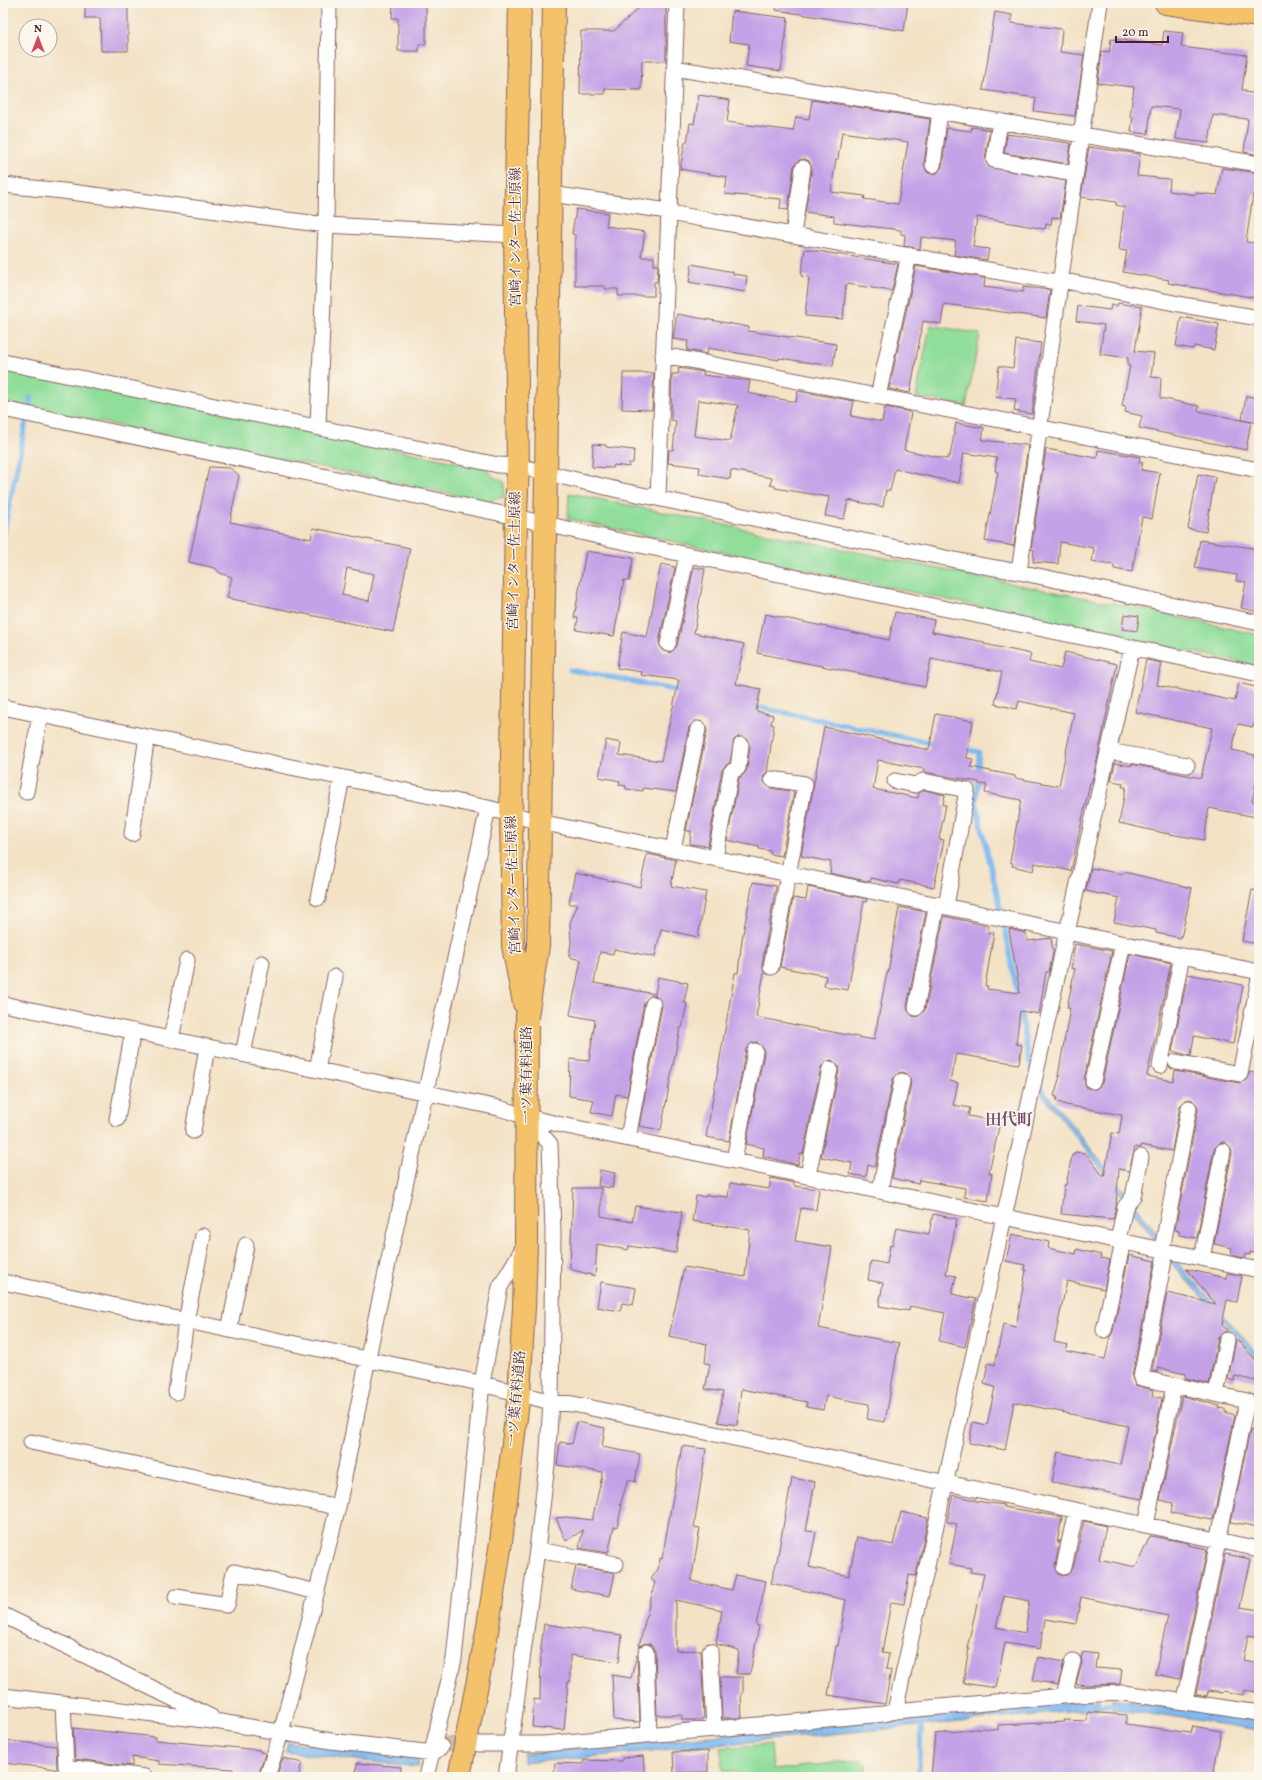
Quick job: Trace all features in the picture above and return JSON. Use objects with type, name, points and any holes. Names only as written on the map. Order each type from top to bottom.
[{"type":"main road","name":"宮崎インター佐土原線","points":[[520,3],[515,235],[518,466],[511,815],[513,946],[527,1016]]},
{"type":"main road","name":"宮崎インター佐土原線","points":[[527,1016],[538,946],[554,3]]},
{"type":"main road","points":[[1166,3],[1259,16]]},
{"type":"main road","name":"一ツ葉有料道路","points":[[459,1777],[487,1630],[501,1542],[519,1393],[526,1244],[527,1016]]},
{"type":"street","points":[[318,426],[326,225],[329,3]]},
{"type":"street","points":[[658,498],[676,3]]},
{"type":"street","points":[[1019,572],[1100,3]]},
{"type":"street","points":[[674,68],[1259,164]]},
{"type":"street","points":[[933,165],[940,111]]},
{"type":"street","points":[[1000,121],[994,160],[1075,174]]},
{"type":"street","points":[[793,235],[803,168]]},
{"type":"street","points":[[3,185],[326,225],[515,235]]},
{"type":"street","points":[[551,194],[668,211],[676,214],[1051,281],[1060,280],[1189,306],[1259,318]]},
{"type":"street","points":[[878,396],[909,256]]},
{"type":"street","points":[[663,354],[1259,470]]},
{"type":"street","points":[[3,362],[318,426],[498,465],[518,466],[658,498],[1259,623]]},
{"type":"street","points":[[3,409],[516,516],[545,525],[687,555],[1259,674]]},
{"type":"street","points":[[668,644],[687,555]]},
{"type":"street","points":[[895,1711],[1067,932],[1132,648]]},
{"type":"street","points":[[3,707],[488,808],[540,822],[1259,972]]},
{"type":"street","points":[[26,792],[40,715]]},
{"type":"street","points":[[672,849],[698,729]]},
{"type":"street","points":[[132,834],[147,737]]},
{"type":"street","points":[[715,858],[731,772],[738,768],[741,745]]},
{"type":"street","points":[[1108,751],[1187,765]]},
{"type":"street","points":[[318,898],[342,778]]},
{"type":"street","points":[[771,966],[805,784],[772,779]]},
{"type":"street","points":[[895,781],[915,786],[923,781],[967,790],[916,1008]]},
{"type":"street","points":[[266,1777],[281,1733],[338,1507],[376,1318],[427,1093],[488,808]]},
{"type":"street","points":[[1093,1081],[1123,944]]},
{"type":"street","points":[[1160,1066],[1182,956]]},
{"type":"street","points":[[171,1039],[187,960]]},
{"type":"street","points":[[244,1054],[262,962]]},
{"type":"street","points":[[317,1070],[335,977]]},
{"type":"street","points":[[1176,1062],[1240,1074],[1259,979]]},
{"type":"street","points":[[3,1004],[499,1108],[527,1117],[1259,1270]]},
{"type":"street","points":[[628,1138],[653,1004]]},
{"type":"street","points":[[117,1119],[134,1031]]},
{"type":"street","points":[[193,1132],[207,1047]]},
{"type":"street","points":[[734,1160],[755,1051]]},
{"type":"street","points":[[808,1175],[830,1069]]},
{"type":"street","points":[[880,1190],[902,1081]]},
{"type":"street","points":[[1184,1702],[1247,1401],[1141,1378],[1189,1108]]},
{"type":"street","points":[[506,1777],[537,1550],[547,1465],[551,1402],[553,1232],[550,1144],[527,1117]]},
{"type":"street","points":[[1202,1258],[1223,1151]]},
{"type":"street","points":[[1104,1330],[1125,1207],[1134,1197],[1141,1157]]},
{"type":"street","points":[[176,1392],[186,1321],[203,1236]]},
{"type":"street","points":[[426,1777],[439,1748],[454,1660],[482,1383],[500,1287],[526,1244]]},
{"type":"street","points":[[229,1330],[246,1246]]},
{"type":"street","points":[[3,1282],[482,1383],[551,1402],[573,1404],[1259,1549]]},
{"type":"street","points":[[1216,1394],[1227,1340]]},
{"type":"street","points":[[1146,1525],[1174,1385]]},
{"type":"street","points":[[31,1442],[124,1461],[240,1488],[338,1507]]},
{"type":"street","points":[[1064,1567],[1076,1510]]},
{"type":"street","points":[[537,1550],[616,1564]]},
{"type":"street","points":[[176,1597],[227,1605],[234,1572],[317,1592]]},
{"type":"street","points":[[3,1615],[221,1722]]},
{"type":"street","points":[[710,1651],[714,1729]]},
{"type":"street","points":[[646,1652],[649,1735]]},
{"type":"street","points":[[1064,1696],[1073,1661]]},
{"type":"street","points":[[478,1744],[544,1744],[884,1714],[895,1711],[1064,1696],[1124,1693],[1259,1713]]},
{"type":"street","points":[[3,1696],[221,1722],[281,1733],[439,1748]]},
{"type":"street","points":[[63,1704],[66,1767],[101,1775],[144,1777]]},
{"type":"green space","points":[[930,325],[980,334],[966,406],[916,397]]},
{"type":"green space","points":[[3,367],[488,469],[492,476],[504,482],[504,497],[493,499],[491,502],[3,402]]},
{"type":"green space","points":[[569,493],[1137,608],[1259,635],[1259,666],[568,519]]},
{"type":"green space","points":[[771,1744],[773,1770],[862,1760],[866,1765],[865,1777],[737,1777],[737,1772],[724,1771],[720,1748]]},
{"type":"water","points":[[1044,1090],[1138,1208],[1177,1262],[1259,1355],[1259,1361],[1173,1265],[1120,1193],[1041,1093]]},
{"type":"water","points":[[1099,1699],[1098,1709],[523,1763],[523,1754]]},
{"type":"water","points":[[1112,1699],[1259,1720],[1259,1730],[1137,1711],[1112,1710]]},
{"type":"water","points":[[288,1742],[419,1757],[417,1767],[286,1752]]},
{"type":"building","points":[[85,3],[128,3],[128,51],[101,51],[100,18],[85,18]]},
{"type":"building","points":[[393,3],[426,3],[426,44],[419,44],[419,51],[398,51],[398,18],[392,18]]},
{"type":"building","points":[[777,3],[908,3],[904,31],[776,10]]},
{"type":"building","points":[[643,4],[666,5],[666,61],[642,61],[641,90],[605,89],[605,94],[580,94],[581,31],[614,31]]},
{"type":"building","points":[[732,11],[788,18],[781,71],[746,66],[749,44],[729,41]]},
{"type":"building","points":[[995,12],[1012,15],[1011,23],[1062,29],[1060,52],[1084,55],[1075,116],[1034,111],[1036,98],[983,90]]},
{"type":"building","points":[[1164,31],[1183,33],[1181,47],[1247,55],[1242,90],[1246,90],[1245,92],[1259,94],[1259,155],[1244,152],[1248,119],[1213,115],[1209,143],[1176,139],[1180,109],[1151,106],[1148,134],[1131,132],[1133,117],[1130,117],[1134,87],[1098,83],[1102,51],[1109,52],[1111,39],[1162,45]]},
{"type":"building","points":[[699,95],[730,100],[727,122],[793,131],[796,117],[809,119],[812,100],[930,119],[924,164],[927,172],[932,174],[937,173],[942,167],[947,128],[971,131],[972,127],[990,130],[985,159],[989,167],[1066,181],[1060,218],[1052,217],[1051,225],[1046,224],[1045,229],[977,217],[973,247],[989,249],[987,260],[954,255],[956,241],[921,237],[920,249],[904,246],[905,235],[901,234],[901,230],[834,222],[834,216],[805,212],[812,169],[809,161],[805,159],[799,160],[794,166],[788,210],[780,209],[781,199],[725,194],[727,177],[680,169],[690,123],[694,124]],"holes":[[[842,132],[908,142],[898,204],[864,199],[865,196],[831,192]]]},
{"type":"building","points":[[1007,134],[1069,143],[1071,144],[1068,164],[1004,153]]},
{"type":"building","points":[[1089,147],[1140,154],[1137,176],[1170,179],[1169,191],[1196,195],[1196,193],[1217,195],[1222,168],[1259,173],[1256,194],[1253,194],[1246,242],[1259,243],[1259,274],[1256,298],[1168,283],[1169,280],[1123,272],[1127,251],[1119,250],[1124,207],[1116,205],[1116,202],[1081,197]]},
{"type":"building","points":[[576,209],[608,213],[606,226],[645,232],[641,257],[654,257],[654,265],[658,265],[657,282],[654,282],[654,296],[618,296],[618,289],[605,289],[605,286],[575,286],[575,235],[572,234]]},
{"type":"building","points":[[805,249],[898,264],[892,291],[846,284],[843,319],[805,316],[809,277],[801,276]]},
{"type":"building","points":[[692,264],[747,276],[745,292],[689,282]]},
{"type":"building","points":[[916,266],[985,278],[984,287],[1023,292],[1023,287],[1050,290],[1046,318],[944,304],[941,324],[923,321],[910,393],[889,389]]},
{"type":"building","points":[[1118,303],[1142,307],[1135,351],[1154,353],[1151,377],[1161,378],[1160,398],[1199,406],[1198,411],[1251,422],[1246,450],[1139,428],[1142,416],[1125,412],[1126,407],[1122,406],[1130,366],[1128,366],[1128,358],[1100,354],[1104,325],[1076,321],[1078,306],[1110,310],[1111,305],[1117,306]]},
{"type":"building","points":[[677,314],[749,327],[748,331],[836,344],[833,366],[779,358],[779,360],[708,348],[707,354],[687,350],[688,341],[673,339]]},
{"type":"building","points":[[1181,317],[1219,324],[1214,350],[1194,346],[1193,349],[1176,346]]},
{"type":"building","points":[[1016,340],[1041,343],[1032,414],[1014,411],[1016,399],[995,397],[999,366],[1013,368]]},
{"type":"building","points":[[679,368],[704,372],[703,375],[750,381],[748,393],[796,402],[798,391],[854,401],[851,416],[882,422],[885,407],[906,411],[911,413],[904,450],[948,459],[948,456],[950,456],[956,423],[984,428],[982,440],[1028,446],[1014,546],[985,541],[998,472],[995,471],[997,458],[964,453],[959,483],[895,469],[890,491],[886,490],[883,507],[848,500],[844,519],[825,516],[829,497],[775,488],[775,486],[770,485],[772,478],[731,470],[730,479],[699,474],[700,467],[668,463],[669,450],[673,450],[676,421],[671,420],[672,374],[678,374]],"holes":[[[698,400],[738,405],[730,441],[694,436]]]},
{"type":"building","points":[[623,373],[654,373],[652,410],[622,409]]},
{"type":"building","points":[[1246,396],[1259,398],[1259,423],[1242,420]]},
{"type":"building","points":[[593,444],[634,450],[633,463],[629,463],[629,467],[614,465],[613,468],[592,467]]},
{"type":"building","points":[[1046,449],[1097,458],[1098,450],[1140,457],[1139,462],[1143,462],[1141,470],[1160,473],[1152,519],[1142,517],[1132,572],[1114,569],[1114,565],[1092,562],[1094,548],[1060,542],[1058,564],[1033,562],[1034,550],[1031,549]]},
{"type":"building","points":[[209,467],[230,468],[239,475],[230,522],[311,539],[313,528],[410,548],[393,632],[227,598],[232,577],[220,573],[215,568],[189,562]],"holes":[[[347,568],[374,574],[369,601],[342,595]]]},
{"type":"building","points":[[1198,474],[1215,477],[1206,532],[1188,529]]},
{"type":"building","points":[[1200,540],[1259,549],[1259,612],[1241,608],[1246,582],[1236,581],[1237,575],[1195,568]]},
{"type":"building","points":[[586,551],[633,558],[629,581],[624,580],[614,636],[576,630],[578,618],[574,618]]},
{"type":"building","points":[[661,564],[675,567],[659,642],[662,650],[670,653],[677,646],[694,567],[705,569],[694,633],[744,644],[736,684],[761,689],[756,711],[773,715],[771,724],[774,725],[767,772],[763,777],[764,782],[770,788],[794,792],[782,856],[770,854],[771,851],[759,849],[759,847],[727,840],[739,778],[747,769],[750,746],[746,738],[738,737],[734,740],[730,762],[722,770],[708,846],[690,844],[691,831],[686,831],[707,731],[704,722],[695,721],[689,727],[676,792],[643,788],[643,791],[626,789],[626,786],[619,785],[620,781],[599,777],[606,740],[621,743],[619,755],[661,761],[679,680],[641,675],[642,672],[617,668],[623,632],[647,637]]},
{"type":"building","points":[[895,612],[934,620],[932,632],[984,642],[984,644],[1031,654],[1029,662],[1061,669],[1065,652],[1117,664],[1097,760],[1090,783],[1071,871],[1035,863],[1033,871],[1012,866],[1013,863],[1010,862],[1021,800],[985,793],[987,785],[979,784],[979,782],[924,772],[924,769],[878,760],[873,789],[918,798],[919,793],[924,790],[945,795],[943,805],[946,805],[939,839],[944,840],[934,887],[900,880],[899,884],[871,878],[870,882],[830,873],[831,862],[801,856],[824,727],[929,750],[936,714],[973,721],[967,758],[973,759],[971,767],[1015,776],[1015,778],[1059,786],[1074,713],[1019,701],[1017,709],[995,704],[1002,672],[931,659],[925,687],[757,653],[765,614],[889,640]]},
{"type":"building","points":[[1124,614],[1139,616],[1137,631],[1122,629]]},
{"type":"building","points":[[1146,660],[1161,663],[1157,685],[1235,701],[1239,683],[1259,688],[1259,726],[1254,724],[1253,727],[1238,724],[1232,750],[1255,755],[1254,757],[1259,758],[1259,769],[1252,801],[1259,803],[1256,817],[1209,808],[1204,840],[1119,823],[1126,787],[1122,787],[1123,783],[1111,781],[1115,763],[1131,766],[1131,764],[1201,778],[1212,728],[1135,712]]},
{"type":"building","points":[[647,854],[676,860],[671,886],[706,892],[698,937],[661,929],[655,957],[614,949],[613,954],[600,952],[594,983],[655,994],[658,977],[688,983],[684,1003],[687,1003],[682,1028],[680,1028],[661,1130],[639,1126],[662,1006],[661,1001],[655,995],[650,996],[644,1002],[627,1096],[616,1094],[612,1116],[591,1112],[594,1100],[569,1096],[570,1059],[589,1061],[595,1020],[570,1015],[581,960],[569,957],[571,943],[570,923],[578,904],[569,904],[575,873],[640,887]]},
{"type":"building","points":[[1091,868],[1123,874],[1124,872],[1192,888],[1181,938],[1156,933],[1156,930],[1114,922],[1119,898],[1086,891]]},
{"type":"building","points":[[753,882],[776,886],[762,965],[764,972],[756,1017],[874,1040],[888,973],[899,907],[926,912],[907,1006],[908,1011],[914,1017],[919,1016],[925,1010],[944,916],[989,926],[988,933],[994,932],[985,986],[988,986],[987,989],[1020,993],[1009,929],[1026,933],[1027,941],[1051,938],[1053,952],[1049,972],[1046,972],[1039,1014],[1020,1011],[1016,1044],[1022,1045],[1019,1064],[956,1054],[950,1081],[958,1083],[953,1105],[970,1108],[968,1116],[1000,1122],[989,1173],[992,1174],[988,1201],[964,1197],[965,1188],[919,1180],[918,1184],[892,1178],[911,1083],[910,1078],[904,1072],[899,1073],[893,1079],[875,1167],[868,1165],[866,1177],[850,1174],[852,1163],[821,1157],[839,1071],[838,1066],[832,1060],[827,1061],[821,1067],[803,1154],[800,1154],[798,1165],[763,1156],[764,1148],[746,1144],[764,1053],[763,1048],[757,1042],[752,1043],[746,1049],[729,1141],[706,1137],[735,973],[738,973],[742,939]]},
{"type":"building","points":[[808,887],[867,899],[866,902],[864,901],[848,990],[824,986],[826,976],[780,967],[793,898],[806,900]]},
{"type":"building","points":[[1252,890],[1259,891],[1259,944],[1242,941]]},
{"type":"building","points":[[1075,944],[1112,951],[1084,1079],[1087,1088],[1096,1089],[1102,1083],[1130,954],[1171,963],[1147,1076],[1173,1081],[1175,1071],[1239,1083],[1246,1080],[1250,1072],[1259,1074],[1259,1254],[1250,1252],[1250,1255],[1246,1254],[1245,1258],[1231,1255],[1232,1248],[1214,1244],[1232,1153],[1231,1148],[1225,1142],[1220,1143],[1214,1149],[1197,1238],[1179,1235],[1179,1231],[1175,1230],[1198,1110],[1197,1105],[1191,1099],[1186,1100],[1180,1106],[1172,1151],[1141,1145],[1141,1148],[1135,1147],[1129,1171],[1119,1169],[1116,1206],[1113,1219],[1061,1214],[1064,1185],[1066,1185],[1072,1155],[1074,1155],[1075,1152],[1085,1153],[1104,1177],[1112,1133],[1119,1134],[1122,1115],[1066,1105],[1056,1101],[1057,1097],[1054,1096],[1060,1076],[1058,1076],[1070,1008],[1067,1008],[1075,968],[1071,969]]},
{"type":"building","points":[[1188,974],[1243,985],[1233,1044],[1194,1036],[1191,1056],[1172,1051]]},
{"type":"building","points":[[600,1170],[615,1173],[612,1188],[598,1186]]},
{"type":"building","points":[[771,1178],[794,1183],[794,1186],[819,1189],[816,1210],[801,1208],[795,1241],[832,1247],[818,1328],[899,1343],[885,1422],[867,1419],[869,1404],[826,1396],[823,1410],[806,1407],[807,1402],[741,1389],[737,1425],[718,1422],[723,1392],[705,1389],[710,1364],[705,1363],[707,1344],[669,1336],[684,1267],[745,1277],[750,1230],[692,1221],[696,1196],[706,1197],[706,1195],[728,1197],[730,1183],[769,1189]]},
{"type":"building","points":[[573,1188],[601,1188],[601,1216],[632,1222],[635,1206],[682,1212],[676,1253],[629,1246],[628,1250],[597,1244],[595,1276],[570,1269]]},
{"type":"building","points":[[933,1214],[957,1219],[946,1274],[956,1276],[952,1294],[976,1299],[965,1347],[939,1341],[945,1313],[910,1306],[909,1311],[879,1306],[883,1283],[868,1280],[871,1261],[887,1264],[890,1245],[892,1246],[896,1228],[929,1234]]},
{"type":"building","points":[[1012,1234],[1049,1242],[1048,1248],[1076,1254],[1077,1249],[1101,1255],[1100,1258],[1110,1260],[1104,1289],[1067,1281],[1054,1342],[1068,1345],[1066,1351],[1105,1359],[1110,1337],[1113,1332],[1129,1255],[1155,1261],[1132,1377],[1135,1385],[1153,1390],[1152,1396],[1162,1398],[1142,1499],[1052,1482],[1058,1452],[1120,1465],[1128,1426],[1014,1402],[1005,1450],[969,1443],[973,1422],[987,1425],[995,1387],[984,1384],[988,1363],[995,1365],[1003,1324],[1016,1327],[1026,1270],[1024,1269],[1025,1265],[1006,1261]]},
{"type":"building","points":[[1186,1269],[1226,1278],[1227,1273],[1242,1276],[1237,1302],[1227,1300],[1222,1325],[1228,1331],[1224,1332],[1218,1338],[1209,1384],[1185,1378],[1186,1374],[1158,1368],[1157,1372],[1152,1371],[1167,1293],[1216,1304]]},
{"type":"building","points":[[601,1282],[636,1288],[633,1305],[622,1303],[620,1311],[597,1307]]},
{"type":"building","points":[[1236,1339],[1259,1363],[1259,1382],[1235,1376],[1234,1381],[1228,1379]]},
{"type":"building","points":[[1182,1396],[1220,1406],[1219,1408],[1225,1409],[1225,1412],[1235,1415],[1213,1520],[1171,1513],[1173,1503],[1160,1500]]},
{"type":"building","points":[[577,1422],[605,1428],[602,1447],[640,1454],[635,1482],[628,1480],[620,1505],[622,1505],[617,1527],[614,1527],[608,1553],[579,1548],[583,1530],[566,1541],[556,1518],[566,1517],[592,1520],[602,1476],[602,1472],[557,1465],[560,1442],[572,1444]]},
{"type":"building","points":[[1259,1427],[1259,1527],[1231,1522],[1250,1430]]},
{"type":"building","points":[[682,1446],[706,1449],[694,1527],[700,1528],[691,1581],[732,1590],[736,1575],[766,1581],[756,1625],[759,1626],[750,1674],[736,1674],[739,1650],[716,1644],[722,1610],[676,1600],[676,1651],[701,1650],[704,1718],[702,1718],[702,1720],[682,1720],[682,1715],[657,1715],[655,1651],[650,1644],[645,1643],[639,1646],[655,1582],[651,1579],[658,1569],[660,1558],[662,1559]]},
{"type":"building","points":[[792,1478],[815,1482],[806,1531],[816,1532],[809,1567],[849,1576],[857,1537],[893,1545],[901,1512],[928,1518],[916,1576],[909,1575],[904,1604],[891,1602],[882,1653],[889,1654],[886,1669],[891,1670],[885,1704],[828,1695],[836,1646],[838,1646],[846,1600],[771,1583],[777,1560]]},
{"type":"building","points":[[953,1495],[976,1501],[1004,1505],[1004,1507],[1062,1517],[1057,1543],[1060,1540],[1055,1566],[1058,1573],[1062,1576],[1067,1575],[1073,1569],[1084,1521],[1106,1526],[1099,1559],[1136,1567],[1150,1536],[1189,1543],[1188,1545],[1207,1549],[1180,1679],[1155,1674],[1168,1616],[1081,1597],[1076,1624],[1045,1619],[1040,1649],[1005,1643],[996,1688],[963,1683],[969,1648],[967,1648],[984,1574],[970,1572],[971,1568],[949,1564],[957,1524],[947,1522]],"holes":[[[1004,1596],[1030,1601],[1025,1633],[996,1627]]]},
{"type":"building","points":[[1225,1554],[1250,1559],[1240,1607],[1259,1610],[1259,1637],[1248,1635],[1243,1660],[1259,1663],[1259,1675],[1256,1692],[1244,1690],[1243,1695],[1223,1691],[1222,1693],[1208,1691],[1207,1696],[1196,1694]]},
{"type":"building","points":[[576,1566],[615,1573],[610,1596],[571,1589]]},
{"type":"building","points":[[544,1624],[622,1635],[619,1662],[570,1655],[570,1682],[568,1682],[564,1730],[532,1727],[534,1699],[540,1700],[541,1647]]},
{"type":"building","points":[[1083,1652],[1097,1654],[1095,1668],[1122,1670],[1120,1684],[1076,1684],[1082,1663],[1081,1656]]},
{"type":"building","points":[[637,1655],[640,1722],[614,1720],[612,1675],[631,1678]]},
{"type":"building","points":[[1038,1657],[1064,1662],[1058,1685],[1033,1680]]},
{"type":"building","points":[[720,1677],[743,1677],[743,1694],[741,1694],[742,1718],[722,1718]]},
{"type":"building","points":[[1087,1712],[1126,1715],[1126,1724],[1191,1733],[1193,1726],[1221,1731],[1213,1777],[931,1777],[935,1734],[983,1728],[998,1730],[998,1725],[1065,1722],[1064,1720],[1087,1721]]},
{"type":"building","points":[[73,1728],[156,1737],[156,1740],[260,1750],[260,1752],[265,1753],[258,1777],[233,1777],[233,1769],[159,1764],[159,1761],[132,1757],[132,1766],[75,1759]]},
{"type":"building","points":[[3,1740],[56,1746],[57,1769],[3,1763]]},
{"type":"building","points":[[708,1751],[708,1772],[674,1773],[673,1752]]},
{"type":"building","points":[[643,1756],[645,1777],[554,1777],[555,1763],[584,1764],[584,1760],[622,1761],[622,1758]]},
{"type":"building","points":[[283,1758],[302,1763],[298,1777],[276,1777]]},
{"type":"building","points":[[357,1763],[401,1767],[400,1777],[356,1777]]},
{"type":"waterway","points":[[3,537],[31,397]]},
{"type":"waterway","points":[[570,670],[683,692]]},
{"type":"waterway","points":[[752,706],[936,744]]},
{"type":"waterway","points":[[963,749],[979,752],[976,803],[1006,933],[1018,998]]},
{"type":"waterway","points":[[1020,1006],[1029,1062],[1033,1070]]},
{"type":"waterway","points":[[1038,1081],[1047,1097]]},
{"type":"waterway","points":[[1092,1705],[1118,1705]]},
{"type":"waterway","points":[[918,1777],[922,1721]]},
{"type":"tunnel","points":[[444,1744],[474,1744]]},
{"type":"district","name":"田代町","points":[[1009,1121]]}]
